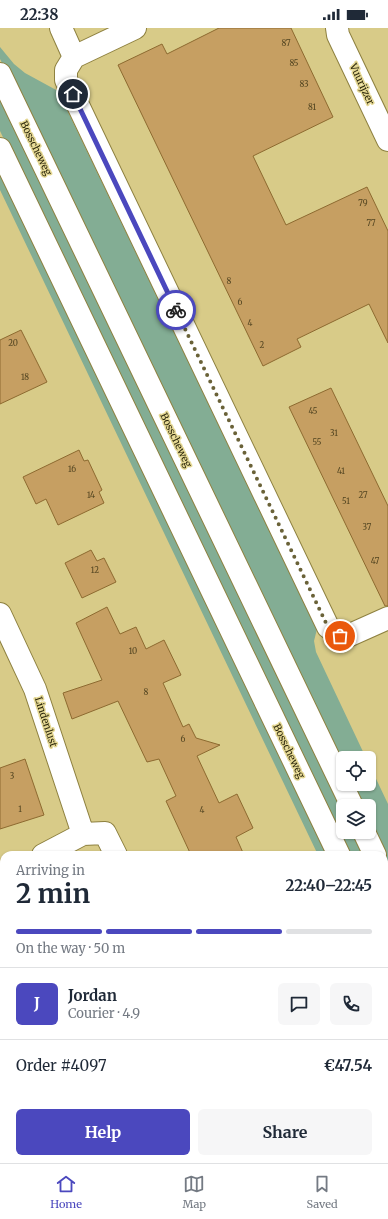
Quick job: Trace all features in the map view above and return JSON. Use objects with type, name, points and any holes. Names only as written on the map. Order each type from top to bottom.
[{"type":"main road","points":[[61,28],[74,57]]},
{"type":"main road","points":[[135,28],[74,57],[66,70],[66,80],[328,627],[340,636],[350,636],[388,618]]},
{"type":"main road","name":"Vuurijzer","points":[[336,28],[388,140]]},
{"type":"main road","name":"Bosscheweg","points":[[0,74],[349,799]]},
{"type":"main road","name":"Bosscheweg","points":[[0,149],[337,851]]},
{"type":"main road","name":"Lindenlust","points":[[0,614],[35,689],[83,834]]},
{"type":"main road","points":[[51,851],[83,834],[105,833],[114,851]]},
{"type":"main road","points":[[367,839],[373,851]]},
{"type":"green space","points":[[0,47],[14,64],[25,73],[58,91],[317,629],[314,641],[316,652],[363,751],[336,751],[336,759],[0,59]]},
{"type":"green space","points":[[0,94],[339,799],[336,799],[336,832],[0,131]]},
{"type":"green space","points":[[0,166],[329,851],[316,851],[0,190]]},
{"type":"green space","points":[[376,779],[388,804],[388,851],[380,851],[374,839],[376,839],[376,799],[355,799],[351,791],[376,791]]},
{"type":"green space","points":[[339,839],[358,839],[364,851],[345,851]]},
{"type":"building","points":[[219,28],[291,28],[333,117],[253,156],[286,225],[367,187],[388,231],[388,343],[369,304],[297,339],[301,347],[263,366],[118,65],[162,44],[167,54]]},
{"type":"building","points":[[21,330],[47,382],[0,404],[0,340]]},
{"type":"building","points":[[331,388],[388,506],[388,606],[385,606],[289,407]]},
{"type":"building","points":[[79,450],[84,461],[88,460],[102,490],[99,492],[104,503],[58,525],[46,499],[36,504],[23,477]]},
{"type":"building","points":[[91,550],[97,561],[104,558],[116,582],[82,598],[65,563]]},
{"type":"building","points":[[107,607],[120,634],[136,627],[146,649],[164,640],[181,675],[163,683],[183,727],[189,724],[196,738],[220,745],[197,756],[219,803],[237,794],[253,828],[236,837],[242,851],[189,851],[166,801],[176,796],[159,759],[147,762],[118,701],[72,719],[63,693],[102,680],[76,623]]},
{"type":"building","points":[[25,759],[44,815],[0,829],[0,768]]},
{"type":"way so far","points":[[176,310],[328,627],[340,636]]},
{"type":"route","points":[[73,94],[176,310]]}]
